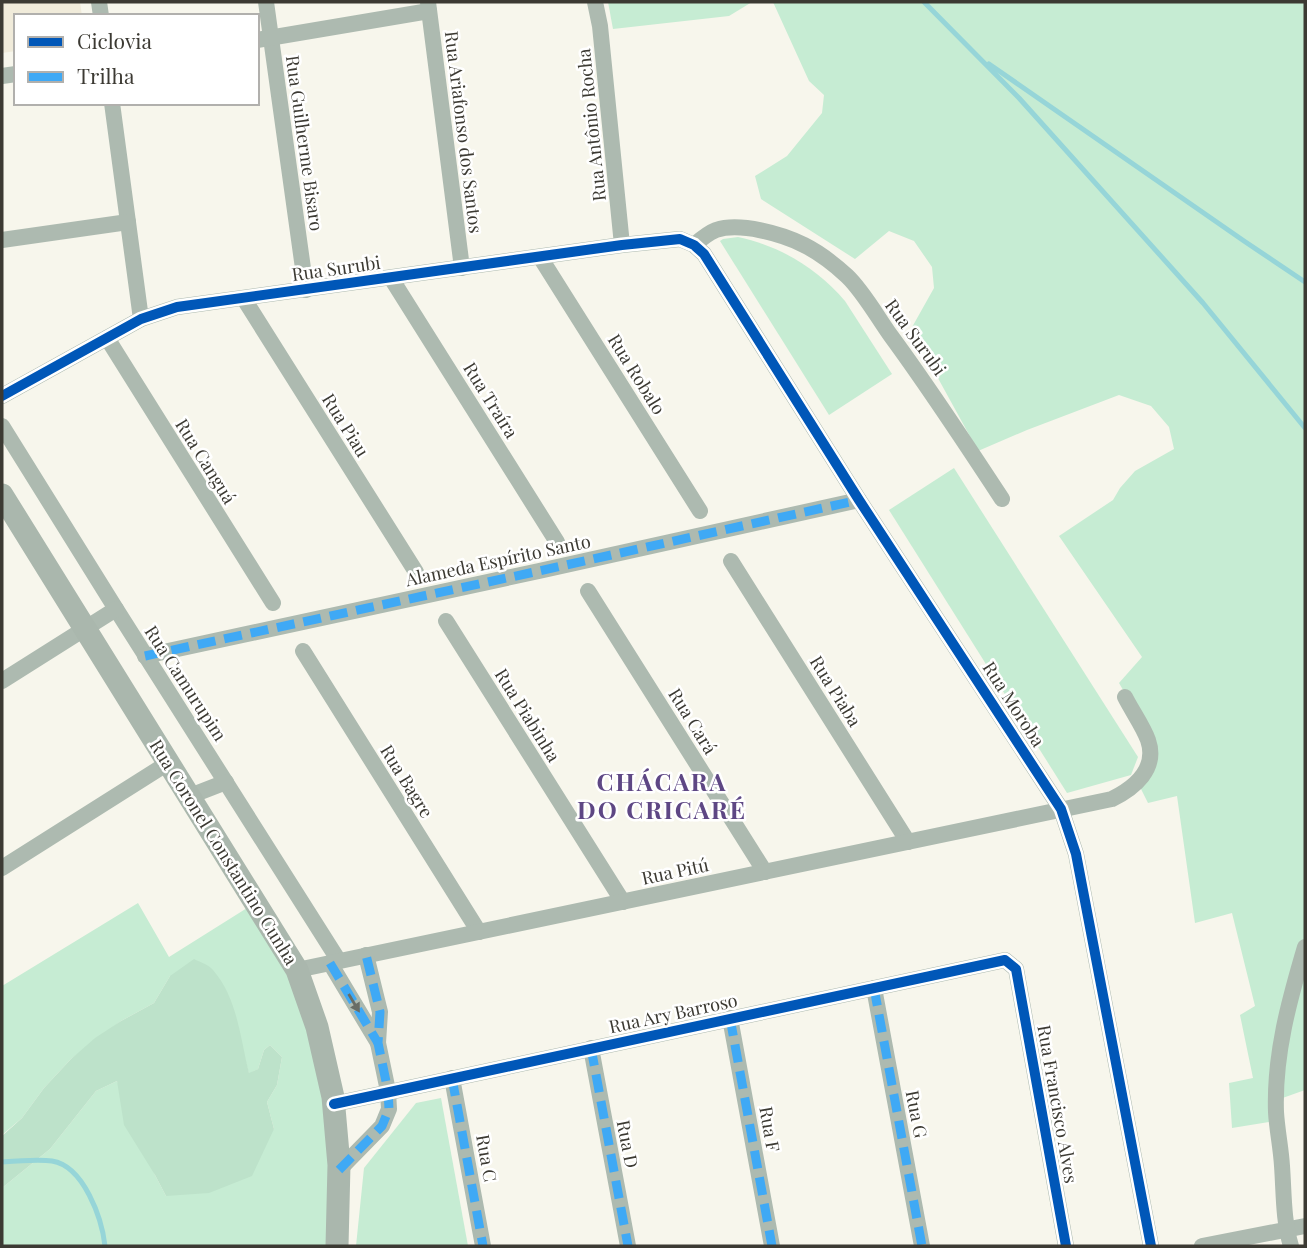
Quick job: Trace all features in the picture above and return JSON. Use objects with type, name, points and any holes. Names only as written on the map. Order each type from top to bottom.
[{"type":"street","name":"Rua Guilherme Bisaro","points":[[266,2],[264,39],[306,290]]},
{"type":"street","name":"Rua Antônio Rocha","points":[[596,2],[622,245]]},
{"type":"street","points":[[264,39],[428,6]]},
{"type":"street","name":"Rua Ariafonso dos Santos","points":[[428,6],[462,268]]},
{"type":"street","points":[[112,105],[141,319]]},
{"type":"street","points":[[2,240],[128,222]]},
{"type":"street","name":"Rua Surubi","points":[[2,396],[141,319],[177,307],[622,245],[680,239],[694,245],[719,229],[746,228],[803,244],[827,259],[849,278],[915,368],[1002,499]]},
{"type":"street","name":"Rua Moroba","points":[[694,245],[704,254],[859,500],[1061,809],[1076,854],[1152,1246]]},
{"type":"street","name":"Rua Robalo","points":[[540,257],[700,511]]},
{"type":"street","name":"Rua Traíra","points":[[391,278],[557,542]]},
{"type":"street","name":"Rua Piau","points":[[244,299],[416,572]]},
{"type":"street","name":"Rua Canguá","points":[[107,338],[273,603]]},
{"type":"street","name":"Rua Camurupim","points":[[2,426],[226,782],[334,962],[378,1043]]},
{"type":"street","name":"Rua Coronel Constantino Cunha","points":[[2,496],[297,970],[317,1027],[334,1104],[339,1170],[337,1246]]},
{"type":"street","name":"Alameda Espírito Santo","points":[[145,656],[859,500]]},
{"type":"street","name":"Rua Piaba","points":[[731,561],[908,842]]},
{"type":"street","name":"Rua Cará","points":[[588,591],[765,872]]},
{"type":"street","points":[[2,681],[116,609]]},
{"type":"street","name":"Rua Piabinha","points":[[446,621],[623,902]]},
{"type":"street","name":"Rua Bagre","points":[[303,651],[479,932]]},
{"type":"street","name":"Rua Pitú","points":[[297,970],[1112,799],[1138,783],[1145,773],[1151,754],[1148,740],[1125,697]]},
{"type":"street","points":[[2,868],[168,763]]},
{"type":"street","points":[[190,796],[226,782]]},
{"type":"street","points":[[1291,1246],[1286,1230],[1276,1113],[1280,1043],[1305,947]]},
{"type":"street","points":[[339,1170],[382,1126],[389,1109],[378,1043],[380,1012],[366,955]]},
{"type":"street","name":"Rua Ary Barroso","points":[[334,1104],[1005,960],[1016,969]]},
{"type":"street","name":"Rua Francisco Alves","points":[[1016,969],[1066,1245]]},
{"type":"street","name":"Rua G","points":[[874,988],[922,1246]]},
{"type":"street","name":"Rua F","points":[[730,1018],[772,1246]]},
{"type":"street","name":"Rua D","points":[[591,1048],[628,1246]]},
{"type":"street","name":"Rua C","points":[[452,1078],[483,1246]]},
{"type":"street","points":[[1202,1246],[1305,1226]]},
{"type":"shaded area","points":[[2,2],[80,2],[82,14],[14,14],[14,51],[2,53]]},
{"type":"green space","points":[[608,2],[752,2],[729,16],[613,29]]},
{"type":"green space","points":[[773,2],[1305,2],[1305,1090],[1277,1100],[1281,1120],[1232,1128],[1229,1083],[1253,1078],[1240,1015],[1255,1006],[1232,913],[1195,923],[1177,796],[1148,803],[1139,785],[1152,758],[1137,714],[1119,683],[1142,657],[1059,536],[1113,500],[1135,471],[1174,449],[1169,427],[1151,406],[1119,395],[978,451],[911,329],[934,288],[932,267],[914,241],[889,231],[855,259],[761,199],[755,176],[787,156],[822,113],[824,95],[809,81]]},
{"type":"green space","points":[[738,237],[783,253],[822,278],[845,301],[892,374],[829,415],[720,241]]},
{"type":"green space","points":[[954,468],[1138,757],[1131,775],[1067,793],[889,510]]},
{"type":"green space","points":[[138,903],[169,957],[255,903],[299,988],[321,1078],[332,1177],[326,1246],[2,1246],[2,1188],[50,1149],[96,1091],[117,1081],[166,1196],[274,1129],[267,1102],[277,1085],[282,1057],[270,1045],[264,1050],[258,1069],[249,1074],[244,1055],[170,976],[154,1003],[121,1021],[71,1059],[44,1088],[22,1118],[2,1135],[2,986]]},
{"type":"green space","points":[[194,959],[211,968],[228,993],[237,1019],[249,1073],[258,1069],[264,1050],[270,1045],[282,1057],[277,1085],[267,1102],[274,1129],[252,1176],[209,1193],[166,1196],[124,1125],[117,1081],[96,1091],[50,1149],[2,1188],[2,1136],[22,1118],[44,1088],[71,1059],[95,1038],[154,1003],[170,976]]},
{"type":"green space","points":[[441,1098],[468,1246],[356,1246],[364,1168],[416,1103]]},
{"type":"waterway","points":[[924,2],[1019,98],[1203,303],[1305,428]]},
{"type":"waterway","points":[[989,64],[1305,282]]},
{"type":"waterway","points":[[2,1162],[52,1161],[73,1173],[89,1195],[100,1222],[105,1246]]},
{"type":"marked path","points":[[145,656],[859,500]]},
{"type":"marked path","points":[[339,1170],[382,1126],[389,1109],[378,1043],[380,1012],[366,955]]},
{"type":"marked path","points":[[330,963],[378,1043]]},
{"type":"marked path","points":[[874,988],[922,1246]]},
{"type":"marked path","points":[[730,1018],[772,1246]]},
{"type":"marked path","points":[[591,1048],[628,1246]]},
{"type":"marked path","points":[[452,1078],[483,1246]]},
{"type":"cycle path","points":[[2,396],[141,319],[177,307],[622,245],[680,239],[694,245],[704,254],[859,500],[1061,809],[1076,854],[1151,1246]]},
{"type":"cycle path","points":[[334,1104],[1005,960],[1016,969],[1066,1246]]},
{"type":"district","name":"CHÁCARA DO CRICARÉ","points":[[662,795]]}]
